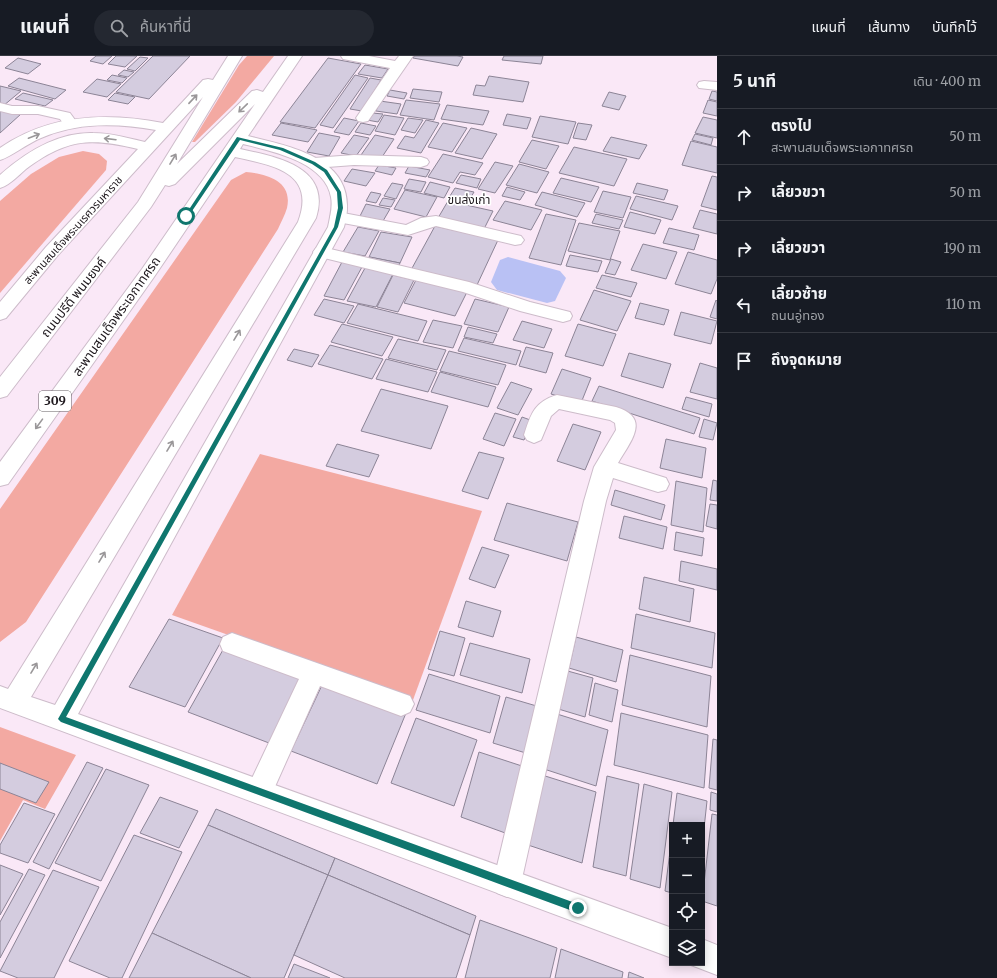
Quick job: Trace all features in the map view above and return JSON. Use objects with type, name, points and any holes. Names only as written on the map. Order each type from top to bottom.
[{"type":"main road","name":"ถนนปรีดี พนมยงค์","points":[[148,147],[234,56]]},
{"type":"main road","name":"ถนนปรีดี พนมยงค์","points":[[0,391],[145,204],[234,56]]},
{"type":"main road","points":[[348,56],[402,61],[363,118]]},
{"type":"main road","name":"ถนนปรีดี พนมยงค์","points":[[145,204],[293,59]]},
{"type":"main road","name":"ถนนปรีดี พนมยงค์","points":[[234,145],[293,59]]},
{"type":"main road","points":[[0,107],[12,110],[38,110],[58,114],[65,116],[71,124]]},
{"type":"main road","points":[[0,155],[29,138],[71,124],[89,121],[107,120],[166,128]]},
{"type":"main road","points":[[0,183],[14,170],[34,156],[51,146],[71,140],[91,137],[114,139],[148,147]]},
{"type":"main road","points":[[61,719],[336,227],[340,208],[339,192],[326,171],[314,163],[281,149],[234,145]]},
{"type":"main road","points":[[234,145],[282,164],[294,170],[304,179],[309,189],[311,204],[306,222],[7,699],[669,942]]},
{"type":"main road","name":"สะพานสมเด็จพระเอกาทศรถ","points":[[0,478],[148,273],[234,145]]},
{"type":"main road","name":"สะพานสมเด็จพระนเรศวรมหาราช","points":[[5,307],[52,251],[148,147]]},
{"type":"main road","points":[[314,163],[358,159],[421,162]]},
{"type":"main road","points":[[338,216],[408,230],[427,222],[436,221],[515,240]]},
{"type":"main road","points":[[322,252],[469,288],[526,308],[563,316]]},
{"type":"main road","points":[[507,883],[595,501],[606,467],[626,430],[625,420],[616,414],[557,402],[548,405],[544,410],[534,434]]},
{"type":"main road","points":[[606,467],[658,484]]},
{"type":"main road","points":[[232,644],[402,704]]},
{"type":"main road","points":[[259,791],[314,673]]},
{"type":"main road","points":[[705,955],[717,960]]},
{"type":"shaded area","points":[[247,56],[274,56],[236,102],[195,142],[192,142],[239,65]]},
{"type":"shaded area","points":[[83,151],[99,154],[107,161],[106,170],[0,293],[0,201],[31,174],[59,157]]},
{"type":"shaded area","points":[[246,172],[270,177],[282,185],[286,191],[288,199],[287,208],[278,229],[26,622],[0,642],[0,509],[231,180]]},
{"type":"shaded area","points":[[260,454],[482,511],[413,700],[172,615]]},
{"type":"shaded area","points":[[0,727],[76,755],[45,809],[23,800],[0,841]]},
{"type":"water","points":[[508,257],[560,271],[566,278],[555,301],[547,303],[497,290],[491,282],[500,260]]},
{"type":"building","points":[[96,56],[112,56],[103,64],[90,61]]},
{"type":"building","points":[[116,56],[137,56],[125,67],[108,64]]},
{"type":"building","points":[[153,56],[190,56],[149,99],[116,92]]},
{"type":"building","points":[[414,56],[463,57],[458,66],[413,58]]},
{"type":"building","points":[[504,56],[543,56],[541,64],[502,60]]},
{"type":"building","points":[[140,57],[148,58],[135,71],[127,69]]},
{"type":"building","points":[[18,58],[41,64],[28,74],[5,68]]},
{"type":"building","points":[[328,58],[361,64],[315,128],[280,122]]},
{"type":"building","points":[[365,65],[388,69],[382,78],[358,74]]},
{"type":"building","points":[[124,70],[134,72],[128,77],[118,75]]},
{"type":"building","points":[[112,75],[127,78],[122,83],[107,80]]},
{"type":"building","points":[[355,75],[368,78],[333,128],[320,125]]},
{"type":"building","points":[[489,76],[529,82],[523,102],[473,95],[476,85],[485,86]]},
{"type":"building","points":[[19,78],[66,90],[55,99],[8,86]]},
{"type":"building","points":[[370,78],[381,80],[362,111],[350,109]]},
{"type":"building","points":[[97,79],[121,84],[107,97],[83,92]]},
{"type":"building","points":[[0,86],[21,91],[3,106],[0,106]]},
{"type":"building","points":[[413,89],[442,92],[439,102],[410,98]]},
{"type":"building","points":[[390,90],[407,93],[404,99],[387,96]]},
{"type":"building","points":[[712,91],[717,92],[717,101],[709,99]]},
{"type":"building","points":[[609,92],[626,96],[619,110],[602,106]]},
{"type":"building","points":[[23,93],[53,100],[45,106],[15,99]]},
{"type":"building","points":[[115,93],[135,97],[128,104],[108,100]]},
{"type":"building","points":[[406,100],[440,104],[434,120],[400,115]]},
{"type":"building","points":[[708,100],[717,102],[717,116],[703,113]]},
{"type":"building","points":[[380,101],[401,104],[397,114],[376,111]]},
{"type":"building","points":[[447,105],[489,111],[483,125],[441,119]]},
{"type":"building","points":[[0,110],[21,114],[0,133]]},
{"type":"building","points":[[372,113],[383,114],[378,122],[367,120]]},
{"type":"building","points":[[507,114],[531,118],[527,129],[503,125]]},
{"type":"building","points":[[384,115],[404,118],[395,135],[375,131]]},
{"type":"building","points":[[540,116],[576,122],[568,144],[532,137]]},
{"type":"building","points":[[703,117],[717,120],[717,138],[695,133]]},
{"type":"building","points":[[344,118],[359,121],[349,135],[334,132]]},
{"type":"building","points":[[408,118],[423,120],[415,133],[401,130]]},
{"type":"building","points":[[426,120],[439,123],[421,153],[397,148],[405,136],[414,138]]},
{"type":"building","points":[[281,123],[317,130],[308,142],[272,135]]},
{"type":"building","points":[[361,123],[376,126],[370,135],[355,132]]},
{"type":"building","points":[[443,123],[467,128],[452,152],[428,147]]},
{"type":"building","points":[[578,123],[592,125],[586,140],[573,138]]},
{"type":"building","points":[[471,128],[497,134],[482,159],[455,153]]},
{"type":"building","points":[[319,133],[340,137],[329,156],[307,152]]},
{"type":"building","points":[[695,134],[713,138],[711,145],[692,140]]},
{"type":"building","points":[[354,135],[369,138],[356,156],[341,153]]},
{"type":"building","points":[[375,135],[394,139],[380,160],[361,155]]},
{"type":"building","points":[[611,137],[647,145],[639,159],[603,151]]},
{"type":"building","points":[[532,140],[559,146],[546,169],[519,162]]},
{"type":"building","points":[[691,141],[717,147],[717,173],[682,165]]},
{"type":"building","points":[[574,147],[627,159],[614,186],[559,173]]},
{"type":"building","points":[[443,154],[483,163],[475,175],[460,172],[453,183],[428,177]]},
{"type":"building","points":[[495,162],[513,166],[495,193],[478,189]]},
{"type":"building","points":[[519,164],[549,172],[537,193],[506,185]]},
{"type":"building","points":[[379,165],[396,168],[392,175],[375,171]]},
{"type":"building","points":[[409,166],[430,170],[426,177],[405,173]]},
{"type":"building","points":[[352,169],[375,173],[366,186],[344,181]]},
{"type":"building","points":[[461,175],[481,179],[477,188],[456,183]]},
{"type":"building","points":[[712,176],[717,177],[717,210],[701,206]]},
{"type":"building","points":[[561,178],[599,187],[591,202],[553,193]]},
{"type":"building","points":[[409,179],[426,182],[421,192],[404,189]]},
{"type":"building","points":[[430,182],[450,187],[444,198],[424,193]]},
{"type":"building","points":[[392,183],[403,185],[396,199],[384,196]]},
{"type":"building","points":[[637,183],[668,190],[664,200],[633,193]]},
{"type":"building","points":[[507,187],[525,192],[520,200],[502,196]]},
{"type":"building","points":[[455,188],[474,192],[467,204],[448,199]]},
{"type":"building","points":[[405,190],[437,197],[426,217],[394,209]]},
{"type":"building","points":[[603,191],[631,197],[623,218],[594,212]]},
{"type":"building","points":[[371,192],[381,194],[376,203],[366,201]]},
{"type":"building","points":[[542,192],[585,203],[577,217],[535,205]]},
{"type":"building","points":[[636,196],[678,206],[672,220],[630,209]]},
{"type":"building","points":[[383,198],[395,200],[391,207],[379,205]]},
{"type":"building","points":[[448,201],[493,211],[484,229],[438,218]]},
{"type":"building","points":[[505,201],[542,210],[531,230],[493,220]]},
{"type":"building","points":[[366,204],[390,209],[383,221],[360,216]]},
{"type":"building","points":[[700,210],[717,214],[717,234],[693,228]]},
{"type":"building","points":[[630,212],[661,220],[655,234],[624,227]]},
{"type":"building","points":[[546,214],[576,220],[561,265],[529,258]]},
{"type":"building","points":[[596,214],[623,220],[619,229],[592,223]]},
{"type":"building","points":[[579,223],[620,231],[610,260],[568,251]]},
{"type":"building","points":[[435,226],[498,240],[477,285],[411,270]]},
{"type":"building","points":[[358,227],[379,231],[365,256],[343,252]]},
{"type":"building","points":[[669,228],[699,235],[694,250],[663,243]]},
{"type":"building","points":[[381,232],[412,237],[400,263],[369,257]]},
{"type":"building","points":[[643,244],[677,252],[666,279],[631,270]]},
{"type":"building","points":[[688,252],[717,260],[717,279],[711,294],[675,284]]},
{"type":"building","points":[[570,255],[602,261],[598,272],[566,266]]},
{"type":"building","points":[[370,257],[400,263],[395,273],[364,267]]},
{"type":"building","points":[[611,259],[621,262],[615,275],[605,273]]},
{"type":"building","points":[[342,262],[362,267],[344,300],[324,296]]},
{"type":"building","points":[[365,268],[393,274],[376,307],[347,301]]},
{"type":"building","points":[[393,275],[414,280],[398,312],[377,307]]},
{"type":"building","points":[[602,275],[637,283],[631,297],[596,288]]},
{"type":"building","points":[[416,280],[467,292],[455,316],[404,303]]},
{"type":"building","points":[[594,290],[631,301],[617,331],[580,320]]},
{"type":"building","points":[[324,299],[354,306],[344,323],[314,315]]},
{"type":"building","points":[[475,299],[509,307],[498,332],[464,324]]},
{"type":"building","points":[[716,300],[717,301],[717,319],[710,317]]},
{"type":"building","points":[[640,303],[669,310],[664,325],[635,318]]},
{"type":"building","points":[[358,304],[427,321],[418,341],[347,323]]},
{"type":"building","points":[[681,312],[717,321],[711,344],[674,335]]},
{"type":"building","points":[[433,320],[462,326],[453,348],[423,342]]},
{"type":"building","points":[[522,321],[552,329],[544,348],[513,340]]},
{"type":"building","points":[[342,324],[393,337],[382,356],[331,342]]},
{"type":"building","points":[[578,324],[616,334],[603,366],[565,356]]},
{"type":"building","points":[[468,327],[497,334],[493,343],[464,337]]},
{"type":"building","points":[[464,338],[521,351],[516,365],[458,351]]},
{"type":"building","points":[[398,339],[446,350],[437,370],[388,358]]},
{"type":"building","points":[[330,345],[383,359],[372,379],[318,364]]},
{"type":"building","points":[[526,347],[553,353],[546,373],[519,366]]},
{"type":"building","points":[[294,349],[319,355],[312,367],[287,360]]},
{"type":"building","points":[[449,351],[506,365],[498,385],[440,371]]},
{"type":"building","points":[[629,353],[671,364],[663,388],[621,376]]},
{"type":"building","points":[[386,359],[437,372],[428,392],[376,379]]},
{"type":"building","points":[[700,363],[717,368],[717,399],[690,392]]},
{"type":"building","points":[[562,369],[591,378],[581,403],[551,394]]},
{"type":"building","points":[[440,372],[496,387],[488,407],[431,392]]},
{"type":"building","points":[[511,382],[532,389],[518,415],[497,408]]},
{"type":"building","points":[[599,386],[700,418],[694,434],[592,401]]},
{"type":"building","points":[[381,389],[448,406],[431,449],[361,431]]},
{"type":"building","points":[[686,397],[712,404],[709,417],[682,409]]},
{"type":"building","points":[[495,413],[516,419],[504,446],[483,439]]},
{"type":"building","points":[[522,417],[533,421],[524,440],[513,437]]},
{"type":"building","points":[[704,419],[717,423],[713,440],[699,437]]},
{"type":"building","points":[[573,424],[601,432],[585,470],[557,461]]},
{"type":"building","points":[[666,439],[706,448],[702,478],[660,468]]},
{"type":"building","points":[[337,444],[379,455],[369,477],[326,466]]},
{"type":"building","points":[[479,452],[504,458],[488,499],[462,491]]},
{"type":"building","points":[[713,480],[717,481],[717,501],[710,500]]},
{"type":"building","points":[[676,481],[707,488],[703,532],[671,525]]},
{"type":"building","points":[[615,490],[665,505],[661,520],[611,505]]},
{"type":"building","points":[[507,503],[578,522],[567,561],[494,540]]},
{"type":"building","points":[[710,504],[717,505],[717,529],[706,526]]},
{"type":"building","points":[[624,516],[667,527],[663,549],[619,538]]},
{"type":"building","points":[[676,532],[704,538],[702,556],[674,550]]},
{"type":"building","points":[[482,547],[509,555],[495,588],[469,579]]},
{"type":"building","points":[[681,561],[717,569],[717,590],[679,581]]},
{"type":"building","points":[[644,577],[694,589],[690,622],[639,609]]},
{"type":"building","points":[[466,601],[501,611],[493,637],[458,627]]},
{"type":"building","points":[[636,614],[715,633],[712,668],[631,648]]},
{"type":"building","points":[[169,619],[223,638],[185,707],[129,687]]},
{"type":"building","points":[[440,631],[465,638],[454,676],[428,669]]},
{"type":"building","points":[[576,637],[623,650],[616,682],[569,668]]},
{"type":"building","points":[[470,643],[530,659],[522,693],[460,675]]},
{"type":"building","points":[[224,648],[302,676],[269,743],[188,712]]},
{"type":"building","points":[[630,655],[711,676],[707,727],[622,705]]},
{"type":"building","points":[[564,670],[593,678],[585,717],[555,708]]},
{"type":"building","points":[[429,674],[500,696],[490,733],[416,710]]},
{"type":"building","points":[[323,683],[406,713],[377,784],[291,751]]},
{"type":"building","points":[[595,683],[618,690],[612,722],[589,715]]},
{"type":"building","points":[[506,697],[540,707],[529,754],[493,743]]},
{"type":"building","points":[[621,713],[708,735],[704,788],[614,765]]},
{"type":"building","points":[[557,714],[608,730],[596,786],[544,769]]},
{"type":"building","points":[[416,718],[477,740],[454,806],[391,783]]},
{"type":"building","points":[[713,739],[717,740],[717,790],[709,788]]},
{"type":"building","points":[[479,752],[525,767],[508,834],[461,817]]},
{"type":"building","points":[[87,762],[103,768],[49,869],[33,862]]},
{"type":"building","points":[[0,763],[49,782],[36,803],[0,789]]},
{"type":"building","points":[[106,769],[149,785],[101,881],[55,863]]},
{"type":"building","points":[[542,775],[596,792],[582,863],[525,844]]},
{"type":"building","points":[[607,776],[639,784],[626,876],[593,867]]},
{"type":"building","points":[[644,784],[672,792],[660,888],[630,879]]},
{"type":"building","points":[[711,792],[717,794],[717,812],[710,810]]},
{"type":"building","points":[[677,793],[707,801],[705,822],[673,822]]},
{"type":"building","points":[[160,797],[198,811],[179,848],[140,833]]},
{"type":"building","points":[[24,803],[55,814],[28,863],[0,853],[0,845]]},
{"type":"building","points":[[216,809],[335,858],[328,875],[208,825]]},
{"type":"building","points":[[712,814],[717,815],[717,906],[705,902],[705,875]]},
{"type":"building","points":[[208,825],[328,875],[284,978],[251,978],[152,933]]},
{"type":"building","points":[[134,835],[182,852],[122,978],[110,978],[69,961]]},
{"type":"building","points":[[335,858],[476,916],[470,935],[328,875]]},
{"type":"building","points":[[669,859],[669,892],[665,891]]},
{"type":"building","points":[[0,865],[23,874],[0,915]]},
{"type":"building","points":[[29,869],[45,875],[0,958],[0,922]]},
{"type":"building","points":[[53,870],[99,887],[54,978],[18,978],[0,971]]},
{"type":"building","points":[[328,875],[470,935],[456,978],[345,978],[294,955]]},
{"type":"building","points":[[480,920],[557,948],[550,978],[465,978]]},
{"type":"building","points":[[152,933],[251,978],[129,978]]},
{"type":"building","points":[[561,949],[623,972],[622,978],[555,978]]},
{"type":"building","points":[[294,964],[330,978],[288,978]]},
{"type":"building","points":[[629,972],[644,978],[628,978]]},
{"type":"district","name":"ขนส่งเก่า","points":[[469,200]]},
{"type":"route","points":[[186,216],[238,138],[281,149],[314,163],[326,171],[339,192],[340,208],[336,227],[61,719],[578,908]]}]
